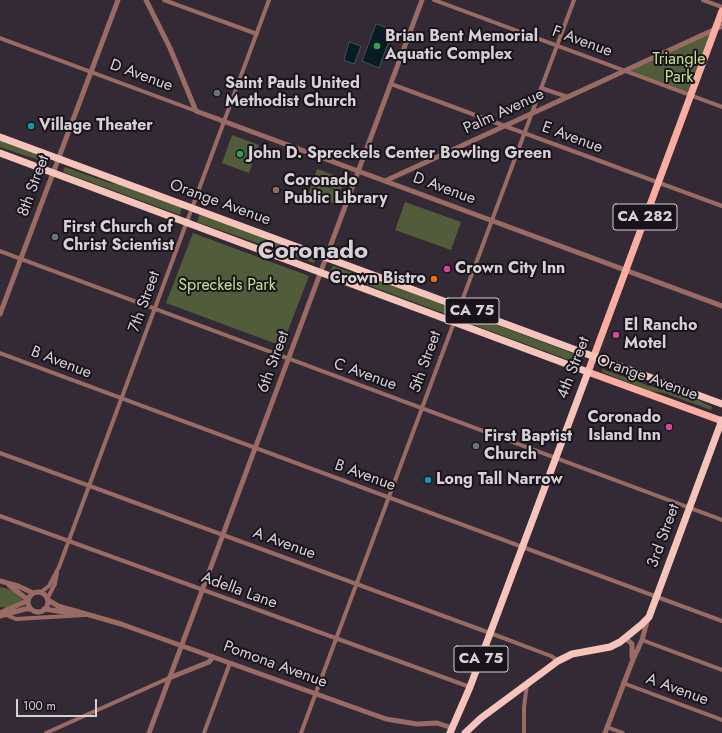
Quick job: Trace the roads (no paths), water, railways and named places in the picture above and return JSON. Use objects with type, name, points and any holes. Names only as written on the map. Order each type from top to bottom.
[{"type":"highway","name":"Orange Avenue","points":[[0,137],[58,160],[192,207],[722,404]]},
{"type":"highway","name":"Orange Avenue","points":[[0,153],[588,372]]},
{"type":"highway","name":"4th Street","points":[[451,730],[491,634],[588,372]]},
{"type":"highway","name":"3rd Street","points":[[649,617],[722,420]]},
{"type":"highway","name":"CA 75","points":[[465,733],[481,718],[558,661],[578,652],[610,647],[624,639],[649,617]]},
{"type":"main road","name":"4th Street","points":[[588,372],[722,11]]},
{"type":"main road","name":"Orange Avenue","points":[[588,372],[722,420]]},
{"type":"street","name":"8th Street","points":[[0,314],[118,0]]},
{"type":"street","points":[[146,0],[170,48],[196,111]]},
{"type":"street","points":[[164,0],[257,34]]},
{"type":"street","name":"7th Street","points":[[42,592],[49,586],[59,567],[69,541],[269,0]]},
{"type":"street","name":"6th Street","points":[[149,733],[422,0]]},
{"type":"street","name":"F Avenue","points":[[434,0],[722,107]]},
{"type":"street","name":"5th Street","points":[[301,733],[574,0]]},
{"type":"street","points":[[703,0],[722,7]]},
{"type":"street","name":"Palm Avenue","points":[[385,181],[722,26]]},
{"type":"street","name":"D Avenue","points":[[0,38],[722,306]]},
{"type":"street","name":"E Avenue","points":[[391,84],[722,206]]},
{"type":"street","name":"Palm Avenue","points":[[541,88],[568,97]]},
{"type":"street","name":"C Avenue","points":[[0,251],[722,520]]},
{"type":"street","name":"B Avenue","points":[[0,353],[722,621]]},
{"type":"street","name":"A Avenue","points":[[0,453],[223,534],[550,656],[558,661]]},
{"type":"street","name":"Adella Lane","points":[[0,516],[470,687]]},
{"type":"street","name":"7th Street","points":[[48,600],[55,584],[59,567]]},
{"type":"street","points":[[2,582],[18,586],[33,593],[42,592],[48,600],[44,609]]},
{"type":"street","points":[[2,582],[28,600],[31,609]]},
{"type":"street","points":[[0,615],[28,600],[33,593]]},
{"type":"street","name":"Pomona Avenue","points":[[48,600],[58,606],[91,615],[230,662],[316,694],[398,722],[438,723],[451,730]]},
{"type":"street","points":[[6,615],[25,609],[31,609],[38,612],[44,609],[91,615]]},
{"type":"street","name":"Pomona Avenue","points":[[0,615],[6,615],[16,619],[91,615]]},
{"type":"street","name":"3rd Street","points":[[605,733],[623,683],[642,640],[649,617]]},
{"type":"street","name":"3rd Street","points":[[624,639],[632,644],[632,662]]},
{"type":"street","points":[[642,640],[722,670]]},
{"type":"street","points":[[46,733],[209,662],[213,657]]},
{"type":"street","points":[[204,733],[230,662]]},
{"type":"street","points":[[524,733],[524,707],[527,683]]},
{"type":"street","name":"A Avenue","points":[[623,683],[722,720]]},
{"type":"street","points":[[607,727],[624,733]]},
{"type":"water","name":"Brian Bent Memorial Aquatic Complex","points":[[376,24],[393,30],[379,68],[362,61]]},
{"type":"water","name":"Brian Bent Memorial Aquatic Complex","points":[[349,42],[361,46],[354,64],[344,60]]},
{"type":"place","name":"Brian Bent Memorial Aquatic Complex","points":[[377,46]]},
{"type":"place","name":"Saint Pauls United Methodist Church","points":[[217,93]]},
{"type":"place","name":"Village Theater","points":[[31,126]]},
{"type":"place","name":"John D. Spreckels Center Bowling Green","points":[[240,154]]},
{"type":"place","name":"Coronado Public Library","points":[[276,190]]},
{"type":"place","name":"First Church of Christ Scientist","points":[[55,237]]},
{"type":"place","name":"Crown City Inn","points":[[447,269]]},
{"type":"place","name":"Crown Bistro","points":[[434,279]]},
{"type":"place","name":"El Rancho Motel","points":[[616,335]]},
{"type":"place","name":"Coronado Island Inn","points":[[669,427]]},
{"type":"place","name":"First Baptist Church","points":[[476,446]]},
{"type":"place","name":"Long Tall Narrow","points":[[428,480]]},
{"type":"district","name":"Coronado","points":[[313,252]]},
{"type":"park label","name":"Triangle Park","points":[[679,69]]},
{"type":"park label","name":"Spreckels Park","points":[[227,286]]}]
